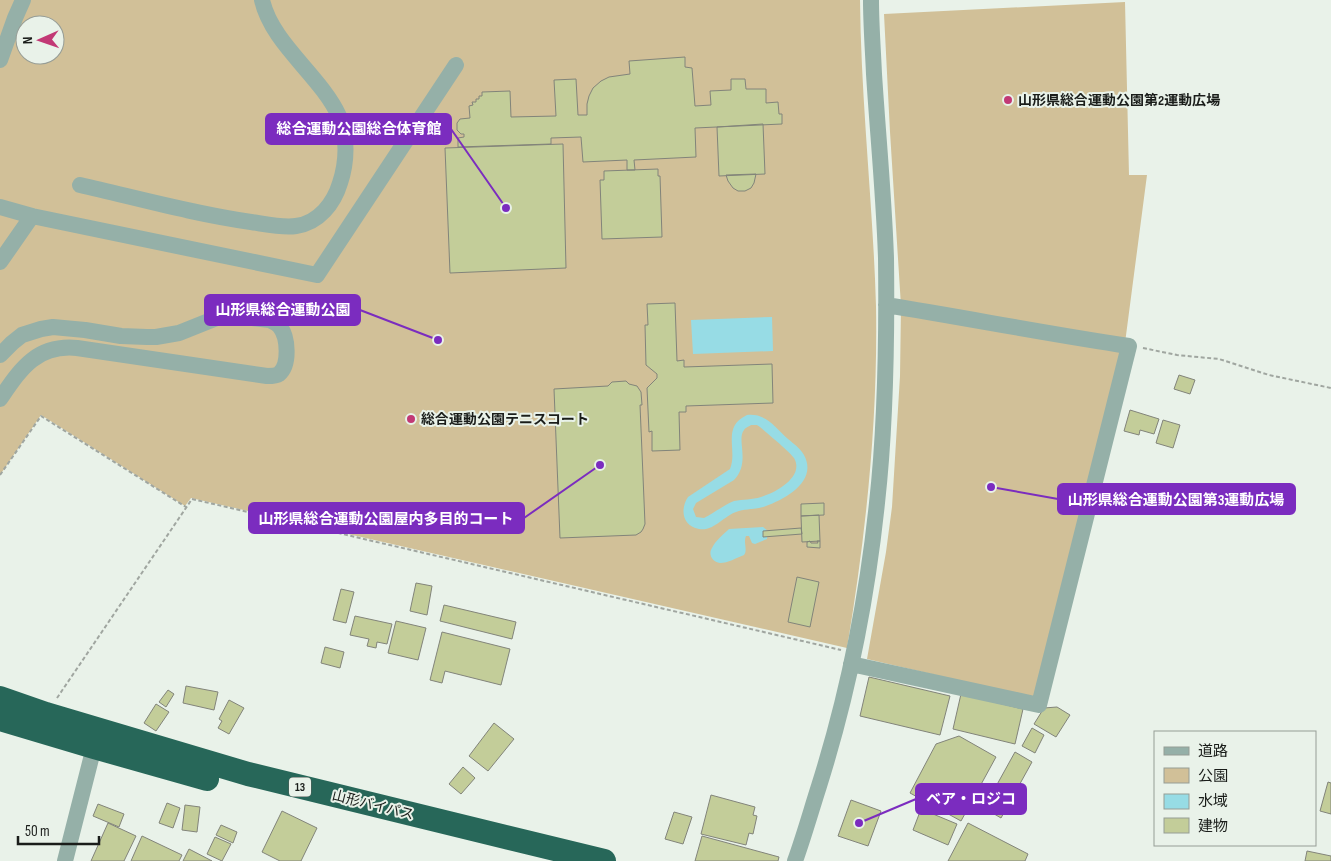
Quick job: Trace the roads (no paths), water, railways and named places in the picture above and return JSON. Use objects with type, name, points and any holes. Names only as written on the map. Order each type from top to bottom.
[{"type":"highway","name":"山形バイパス","points":[[0,698],[46,714],[248,774],[604,861]]},
{"type":"highway","name":"山形バイパス","points":[[0,719],[243,789],[536,861]]},
{"type":"street","points":[[0,60],[23,0]]},
{"type":"street","points":[[80,184],[227,218],[278,225],[297,226],[315,219],[329,206],[338,190],[344,172],[345,136],[340,118],[332,102],[275,31],[264,9],[262,0]]},
{"type":"street","points":[[795,861],[845,696],[863,606],[877,504],[884,401],[886,305],[883,210],[871,0]]},
{"type":"street","points":[[0,207],[32,216],[317,275],[456,65]]},
{"type":"street","points":[[0,262],[32,216]]},
{"type":"street","points":[[852,659],[1039,705],[1129,346],[1052,335],[886,305]]},
{"type":"street","points":[[0,354],[22,335],[42,329],[54,327],[121,336],[156,337],[187,330],[224,315],[270,320],[282,329],[285,335],[287,351],[285,366],[282,371],[278,375],[267,376],[86,349],[60,348],[44,353],[30,361],[17,375],[0,399]]},
{"type":"street","points":[[65,861],[94,747]]},
{"type":"water","points":[[772,317],[773,351],[693,354],[691,320]]},
{"type":"water","points":[[747,415],[754,415],[770,422],[797,446],[804,455],[807,473],[798,488],[774,503],[736,512],[709,528],[699,529],[693,527],[686,521],[684,516],[685,502],[688,497],[730,469],[732,462],[732,432],[739,420]],"holes":[[[751,425],[757,425],[794,458],[796,465],[792,478],[780,488],[767,495],[754,499],[734,501],[704,518],[696,517],[693,509],[696,503],[734,480],[739,473],[743,459],[742,434],[746,428]]]},
{"type":"water","points":[[763,527],[768,531],[767,539],[755,544],[752,543],[749,536],[746,536],[746,551],[744,555],[720,563],[712,557],[710,553],[713,545],[729,529]]},
{"type":"place","name":"山形県総合運動公園第2運動広場","points":[[1008,100]]},
{"type":"place","name":"総合運動公園総合体育館","points":[[506,208]]},
{"type":"place","name":"山形県総合運動公園","points":[[438,340]]},
{"type":"place","name":"総合運動公園テニスコート","points":[[411,419]]},
{"type":"place","name":"山形県総合運動公園屋内多目的コート","points":[[600,465]]},
{"type":"place","name":"山形県総合運動公園第3運動広場","points":[[991,487]]},
{"type":"place","name":"ベア・ロジコ","points":[[859,823]]}]
